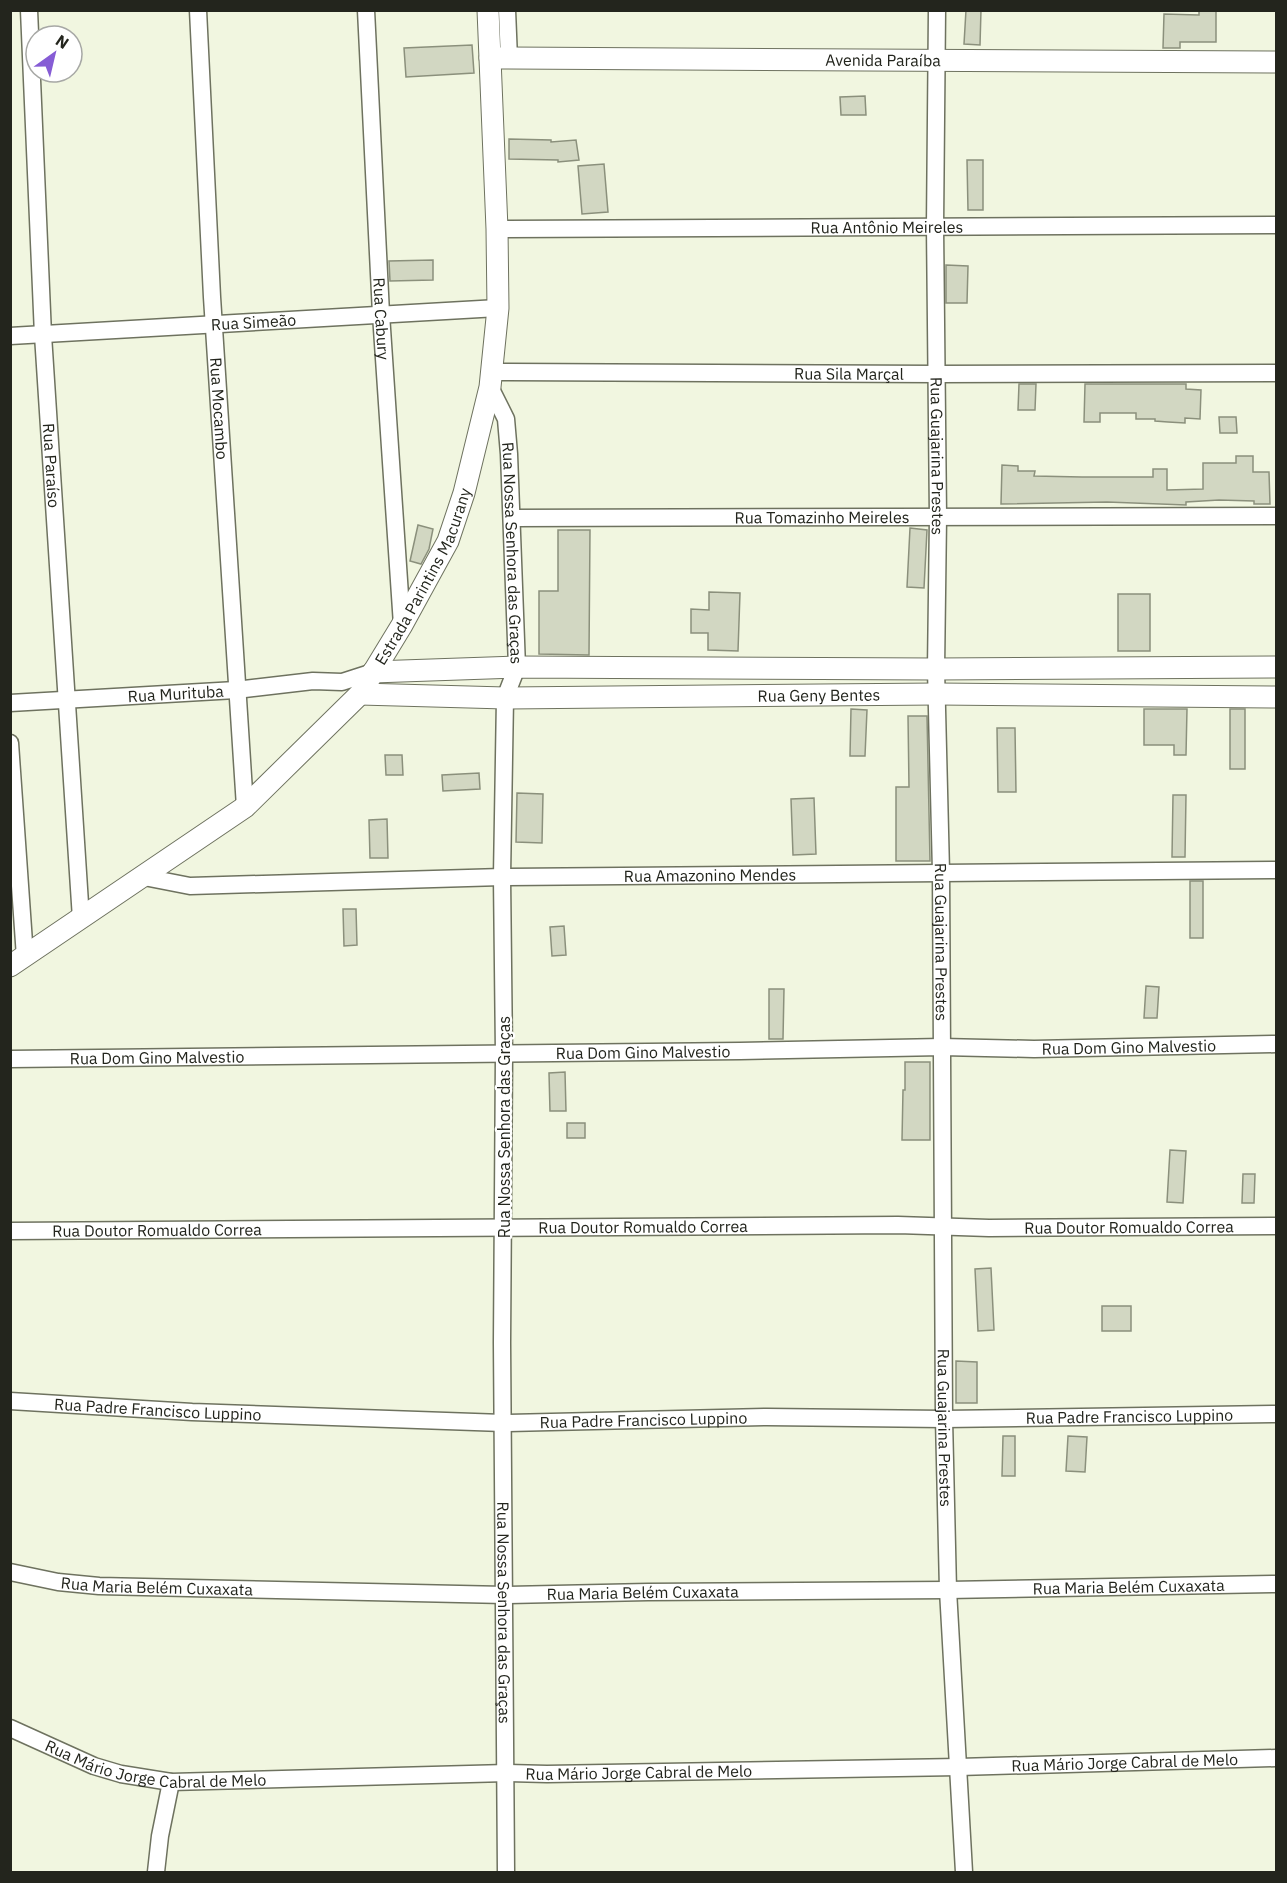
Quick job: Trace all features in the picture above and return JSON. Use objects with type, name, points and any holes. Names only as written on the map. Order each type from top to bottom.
[{"type":"street","name":"Rua Paraíso","points":[[29,10],[43,335],[81,919]]},
{"type":"street","name":"Rua Mocambo","points":[[198,10],[214,325],[245,807]]},
{"type":"street","name":"Rua Cabury","points":[[366,10],[381,314],[402,626]]},
{"type":"street","name":"Estrada Parintins Macurany","points":[[488,10],[500,59]]},
{"type":"street","name":"Estrada Parintins Macurany","points":[[18,962],[245,807],[351,688],[373,672],[402,626],[448,541],[464,493],[492,380],[498,308],[500,59],[507,10]]},
{"type":"street","name":"Rua Guajarina Prestes","points":[[937,10],[936,669],[941,872],[944,1419],[948,1590],[964,1872]]},
{"type":"street","name":"Avenida Paraíba","points":[[500,59],[1276,62]]},
{"type":"street","name":"Rua Antônio Meireles","points":[[497,229],[1276,225]]},
{"type":"street","name":"Rua Simeão","points":[[10,336],[498,308]]},
{"type":"street","name":"Rua Sila Marçal","points":[[492,380],[1276,372]]},
{"type":"street","name":"Rua Nossa Senhora das Graças","points":[[492,380],[506,419],[517,667],[505,698],[502,877],[506,1872]]},
{"type":"street","name":"Rua Tomazinho Meireles","points":[[512,518],[1276,516]]},
{"type":"street","name":"Rua Geny Bentes","points":[[373,672],[517,667],[936,669],[1276,667]]},
{"type":"street","name":"Rua Murituba","points":[[10,704],[236,690],[313,681],[351,688]]},
{"type":"street","name":"Rua Geny Bentes","points":[[351,688],[505,698],[937,694],[1276,697]]},
{"type":"street","points":[[10,743],[18,962]]},
{"type":"street","name":"Rua Amazonino Mendes","points":[[144,877],[190,886],[502,877],[1276,870]]},
{"type":"street","name":"Rua Dom Gino Malvestio","points":[[10,1059],[1276,1044]]},
{"type":"street","name":"Rua Doutor Romualdo Correa","points":[[10,1231],[886,1225],[1276,1226]]},
{"type":"street","name":"Rua Padre Francisco Luppino","points":[[10,1401],[204,1413],[503,1423],[767,1417],[944,1419],[1276,1414]]},
{"type":"street","name":"Rua Maria Belém Cuxaxata","points":[[10,1572],[58,1582],[99,1586],[506,1595],[1276,1584]]},
{"type":"street","name":"Rua Mário Jorge Cabral de Melo","points":[[10,1728],[94,1766],[121,1774],[171,1782],[507,1773],[959,1767],[1276,1758]]},
{"type":"street","points":[[156,1872],[160,1836],[171,1782]]},
{"type":"building","points":[[966,10],[981,10],[980,45],[964,44]]},
{"type":"building","points":[[1199,10],[1216,10],[1216,42],[1180,42],[1180,48],[1163,48],[1164,14],[1199,15]]},
{"type":"building","points":[[472,45],[474,73],[406,77],[404,48]]},
{"type":"building","points":[[865,96],[866,115],[841,115],[840,97]]},
{"type":"building","points":[[509,139],[551,140],[551,142],[576,140],[579,160],[558,162],[558,160],[509,159]]},
{"type":"building","points":[[967,160],[983,160],[983,210],[968,210]]},
{"type":"building","points":[[604,164],[608,212],[582,214],[578,166]]},
{"type":"building","points":[[433,260],[433,280],[390,281],[389,261]]},
{"type":"building","points":[[946,265],[968,266],[967,303],[946,303]]},
{"type":"building","points":[[1019,384],[1036,384],[1035,410],[1018,410]]},
{"type":"building","points":[[1085,384],[1186,384],[1186,389],[1201,390],[1200,419],[1185,418],[1185,423],[1168,422],[1136,419],[1136,413],[1100,413],[1100,422],[1084,422]]},
{"type":"building","points":[[1219,417],[1236,417],[1237,433],[1220,433]]},
{"type":"building","points":[[1236,456],[1253,456],[1253,472],[1269,472],[1270,504],[1219,500],[1186,502],[1186,505],[1107,502],[1001,504],[1002,465],[1018,466],[1018,471],[1035,471],[1034,476],[1153,477],[1153,469],[1167,469],[1167,490],[1203,489],[1203,463],[1236,463]]},
{"type":"building","points":[[418,525],[433,529],[429,549],[421,564],[410,561]]},
{"type":"building","points":[[910,528],[927,530],[924,588],[907,587]]},
{"type":"building","points":[[558,530],[590,530],[589,655],[539,654],[539,591],[558,591]]},
{"type":"building","points":[[709,592],[740,593],[738,651],[708,650],[708,633],[691,633],[691,609],[709,610]]},
{"type":"building","points":[[1118,594],[1150,594],[1150,651],[1118,651]]},
{"type":"building","points":[[851,709],[867,710],[865,756],[850,756]]},
{"type":"building","points":[[1144,709],[1187,709],[1186,755],[1174,755],[1174,745],[1144,745]]},
{"type":"building","points":[[1230,709],[1245,709],[1245,769],[1230,769]]},
{"type":"building","points":[[908,716],[927,716],[930,861],[896,861],[896,787],[909,787]]},
{"type":"building","points":[[997,728],[1015,728],[1016,792],[998,792]]},
{"type":"building","points":[[385,755],[402,755],[403,775],[386,775]]},
{"type":"building","points":[[479,773],[480,789],[443,791],[442,775]]},
{"type":"building","points":[[517,793],[543,794],[542,843],[516,842]]},
{"type":"building","points":[[1173,795],[1186,795],[1185,857],[1172,857]]},
{"type":"building","points":[[814,798],[816,854],[793,855],[791,799]]},
{"type":"building","points":[[387,819],[388,858],[370,858],[369,820]]},
{"type":"building","points":[[1190,881],[1203,881],[1203,938],[1190,938]]},
{"type":"building","points":[[343,909],[356,909],[357,945],[344,946]]},
{"type":"building","points":[[564,926],[566,955],[552,956],[550,927]]},
{"type":"building","points":[[1146,986],[1159,987],[1157,1018],[1144,1018]]},
{"type":"building","points":[[769,989],[784,989],[783,1039],[769,1039]]},
{"type":"building","points":[[905,1062],[930,1062],[930,1140],[902,1140]]},
{"type":"building","points":[[565,1072],[566,1111],[550,1111],[549,1073]]},
{"type":"building","points":[[567,1123],[585,1123],[585,1138],[567,1138]]},
{"type":"building","points":[[1170,1150],[1186,1151],[1183,1203],[1167,1202]]},
{"type":"building","points":[[1243,1174],[1255,1174],[1254,1203],[1242,1203]]},
{"type":"building","points":[[991,1268],[994,1330],[978,1331],[975,1269]]},
{"type":"building","points":[[1102,1306],[1131,1306],[1131,1331],[1102,1331]]},
{"type":"building","points":[[956,1361],[977,1362],[977,1403],[956,1403]]},
{"type":"building","points":[[1003,1436],[1015,1436],[1015,1476],[1002,1476]]},
{"type":"building","points":[[1068,1436],[1087,1437],[1085,1472],[1066,1471]]}]
